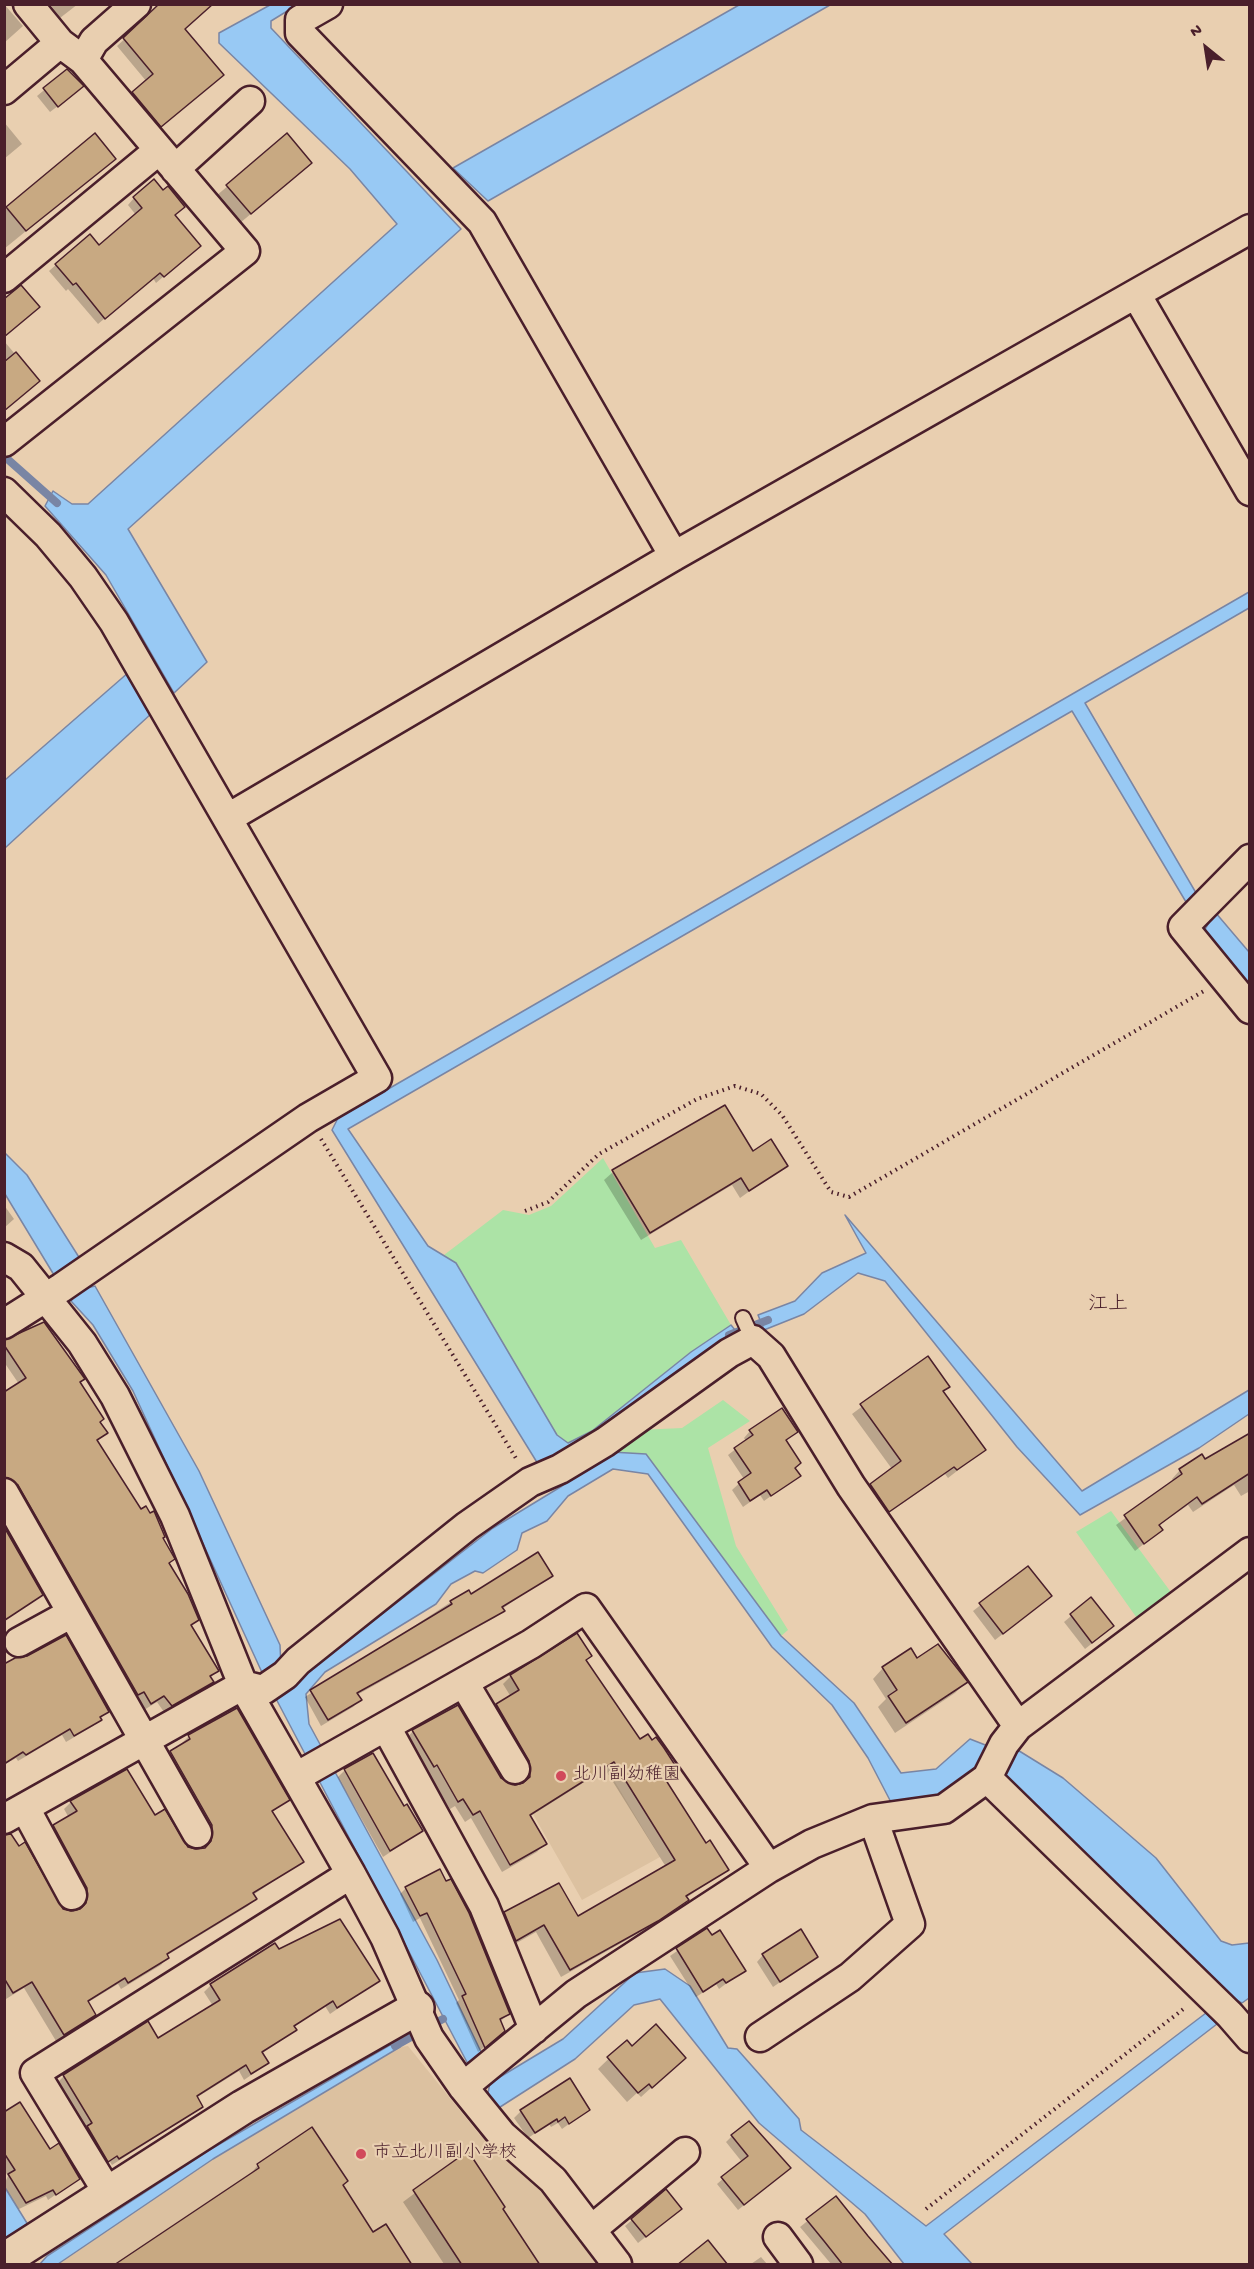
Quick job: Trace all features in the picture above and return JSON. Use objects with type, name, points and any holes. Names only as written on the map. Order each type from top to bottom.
[{"type":"street","points":[[4,441],[245,251],[83,60],[60,43],[28,4]]},
{"type":"street","points":[[83,60],[94,41],[136,4]]},
{"type":"street","points":[[328,4],[300,20],[300,33],[482,222],[674,556]]},
{"type":"street","points":[[4,90],[60,43]]},
{"type":"street","points":[[4,278],[250,101]]},
{"type":"street","points":[[228,818],[674,556],[1250,229]]},
{"type":"street","points":[[1136,294],[1250,491]]},
{"type":"street","points":[[4,492],[48,535],[83,577],[150,682],[377,1078],[308,1118],[87,1271],[4,1324]]},
{"type":"street","points":[[1250,859],[1183,927],[1250,1009]]},
{"type":"street","points":[[4,1257],[21,1267],[53,1294],[120,1406],[175,1516],[264,1683],[301,1774],[385,1937],[422,2020],[476,2076],[502,2135],[554,2180],[617,2265]]},
{"type":"street","points":[[72,1895],[15,1813],[144,1741],[264,1683],[298,1661],[457,1534],[530,1482],[566,1466],[605,1442],[729,1353],[749,1330],[771,1356],[851,1486],[1001,1752],[1217,2003],[1250,2038]]},
{"type":"street","points":[[6,1497],[197,1833]]},
{"type":"street","points":[[476,2076],[576,1994],[769,1868],[812,1844],[873,1820],[944,1809],[1001,1752],[1250,1552]]},
{"type":"street","points":[[301,1774],[337,1756],[464,1683],[586,1608],[769,1868]]},
{"type":"street","points":[[19,1642],[72,1613]]},
{"type":"street","points":[[464,1683],[515,1769]]},
{"type":"street","points":[[386,1727],[484,1906],[534,2029]]},
{"type":"street","points":[[760,2037],[850,1977],[910,1924],[873,1820]]},
{"type":"street","points":[[108,2193],[35,2073],[351,1874]]},
{"type":"street","points":[[20,2250],[253,2101],[422,2020]]},
{"type":"street","points":[[591,2230],[685,2152]]},
{"type":"street","points":[[778,2237],[798,2265]]},
{"type":"path","points":[[525,1211],[548,1202],[599,1154],[696,1099],[735,1086],[761,1094],[782,1115],[831,1192],[849,1197],[1225,979]]},
{"type":"path","points":[[308,1118],[530,1482]]},
{"type":"path","points":[[926,2208],[1217,2003]]},
{"type":"shaded area","name":"北川副幼稚園","points":[[536,1650],[660,1857],[582,1900],[465,1695]]},
{"type":"shaded area","name":"市立北川副小学校","points":[[408,2046],[479,2134],[532,2182],[563,2216],[598,2264],[57,2263],[213,2159],[400,2047]]},
{"type":"green space","points":[[603,1158],[655,1248],[681,1240],[731,1325],[691,1352],[592,1431],[568,1443],[557,1435],[444,1255],[503,1210],[529,1215],[551,1206]]},
{"type":"green space","points":[[723,1400],[750,1421],[708,1448],[736,1546],[788,1630],[781,1636],[646,1455],[611,1452],[638,1430],[682,1428]]},
{"type":"green space","points":[[1111,1511],[1173,1595],[1139,1621],[1076,1532]]},
{"type":"water","points":[[270,5],[297,5],[271,21],[271,28],[461,229],[128,529],[207,662],[174,693],[106,575],[45,506],[53,491],[72,504],[88,504],[397,224],[350,169],[219,43],[219,33]]},
{"type":"water","points":[[739,5],[830,5],[488,201],[453,168]]},
{"type":"water","points":[[1249,592],[1249,608],[1085,703],[1199,898],[1189,907],[1072,711],[348,1129],[428,1246],[456,1263],[557,1435],[568,1443],[592,1431],[691,1352],[731,1325],[739,1335],[555,1462],[538,1464],[332,1130],[338,1118]]},
{"type":"water","points":[[129,672],[152,713],[5,848],[5,780]]},
{"type":"water","points":[[1215,912],[1249,952],[1249,987],[1204,931]]},
{"type":"water","points":[[5,1153],[27,1175],[82,1262],[57,1280],[5,1194]]},
{"type":"water","points":[[845,1215],[1082,1491],[1249,1390],[1249,1414],[1199,1448],[1080,1515],[1017,1447],[885,1281],[858,1273],[804,1314],[764,1330],[758,1315],[795,1301],[822,1273],[866,1253]]},
{"type":"water","points":[[95,1286],[199,1471],[280,1645],[281,1668],[265,1679],[133,1391],[93,1325],[71,1301],[79,1290]]},
{"type":"water","points":[[611,1452],[646,1454],[781,1636],[854,1703],[901,1773],[936,1769],[970,1739],[993,1748],[967,1777],[940,1798],[894,1808],[868,1758],[832,1705],[772,1647],[648,1474],[613,1469],[568,1496],[547,1521],[522,1533],[517,1550],[483,1573],[475,1571],[451,1584],[436,1604],[325,1672],[306,1694],[309,1724],[437,1960],[483,2056],[469,2066],[273,1693],[323,1660],[493,1528],[562,1486]]},
{"type":"water","points":[[1016,1749],[1063,1778],[1156,1858],[1221,1941],[1232,1945],[1249,1943],[1249,1998],[1242,2003],[1236,2000],[1004,1775]]},
{"type":"water","points":[[665,1969],[690,1986],[728,2048],[737,2049],[799,2119],[801,2130],[926,2226],[1206,2013],[1217,2024],[944,2234],[972,2264],[904,2264],[865,2214],[759,2123],[660,1999],[634,2005],[575,2059],[497,2109],[488,2093],[490,2083],[563,2039],[635,1973]]},
{"type":"water","points":[[390,2045],[400,2047],[213,2159],[58,2264],[40,2264],[47,2256],[211,2149]]},
{"type":"water","points":[[4,2186],[30,2228],[9,2245],[5,2237]]},
{"type":"building","points":[[159,4],[213,4],[185,29],[224,75],[161,127],[132,92],[153,74],[123,38]]},
{"type":"building","points":[[67,69],[84,86],[58,107],[43,88]]},
{"type":"building","points":[[95,133],[116,159],[26,231],[6,207]]},
{"type":"building","points":[[287,133],[312,163],[251,214],[226,185]]},
{"type":"building","points":[[154,179],[163,190],[168,186],[185,207],[175,215],[201,246],[164,277],[160,273],[105,319],[76,283],[73,285],[55,264],[90,234],[99,245],[142,208],[133,197]]},
{"type":"building","points":[[21,285],[40,307],[4,337],[4,299]]},
{"type":"building","points":[[16,352],[40,381],[4,411],[4,362]]},
{"type":"building","points":[[725,1105],[753,1151],[771,1139],[788,1166],[749,1191],[741,1178],[650,1233],[612,1170]]},
{"type":"building","points":[[44,1322],[85,1379],[80,1382],[104,1419],[100,1422],[108,1433],[97,1440],[141,1509],[146,1506],[150,1513],[154,1511],[165,1537],[163,1538],[175,1559],[169,1563],[188,1594],[199,1620],[191,1625],[219,1671],[210,1676],[214,1682],[172,1706],[164,1696],[151,1704],[144,1692],[138,1695],[18,1485],[4,1477],[4,1392],[26,1378],[4,1345],[4,1340]]},
{"type":"building","points":[[928,1356],[950,1387],[943,1391],[986,1450],[957,1470],[954,1467],[889,1512],[870,1484],[901,1461],[860,1404]]},
{"type":"building","points":[[782,1408],[798,1432],[786,1440],[801,1463],[795,1468],[801,1476],[771,1496],[767,1490],[750,1501],[738,1482],[751,1473],[734,1448],[753,1435],[749,1430]]},
{"type":"building","points":[[1250,1433],[1250,1473],[1202,1504],[1197,1497],[1159,1525],[1163,1530],[1144,1544],[1124,1515],[1182,1474],[1179,1469],[1202,1454],[1205,1459]]},
{"type":"building","points":[[4,1527],[43,1595],[5,1620],[5,1564]]},
{"type":"building","points":[[538,1552],[553,1576],[502,1607],[505,1611],[357,1693],[362,1700],[328,1720],[310,1690],[452,1604],[450,1601],[469,1590],[471,1594]]},
{"type":"building","points":[[1028,1566],[1052,1596],[1003,1634],[979,1603]]},
{"type":"building","points":[[1091,1597],[1114,1626],[1092,1643],[1070,1614]]},
{"type":"building","points":[[577,1633],[592,1656],[586,1660],[640,1739],[648,1734],[652,1740],[656,1737],[675,1765],[662,1774],[706,1843],[710,1840],[729,1870],[686,1896],[689,1900],[658,1921],[570,1970],[544,1925],[516,1941],[504,1912],[559,1883],[578,1916],[675,1860],[614,1762],[530,1815],[547,1844],[510,1865],[480,1811],[473,1815],[463,1799],[458,1802],[437,1765],[434,1767],[412,1730],[458,1705],[501,1778],[515,1785],[523,1783],[530,1777],[529,1761],[496,1704],[519,1690],[510,1675]]},
{"type":"building","points":[[66,1635],[109,1712],[100,1717],[102,1720],[74,1736],[70,1729],[26,1755],[23,1752],[4,1764],[4,1664],[15,1658],[27,1656]]},
{"type":"building","points":[[938,1644],[968,1682],[906,1723],[888,1696],[897,1690],[882,1667],[911,1648],[917,1658]]},
{"type":"building","points":[[237,1708],[290,1800],[272,1811],[304,1862],[253,1893],[257,1899],[167,1954],[169,1958],[128,1983],[125,1978],[88,2001],[96,2015],[64,2035],[32,1982],[13,1993],[4,1978],[4,1835],[11,1834],[19,1846],[25,1842],[63,1909],[71,1911],[80,1909],[86,1903],[87,1888],[53,1825],[77,1811],[70,1801],[127,1769],[155,1815],[165,1809],[188,1847],[205,1848],[211,1841],[212,1825],[170,1751],[190,1739],[188,1735]]},
{"type":"building","points":[[373,1753],[404,1806],[407,1804],[423,1831],[390,1851],[344,1769]]},
{"type":"building","points":[[440,1869],[446,1881],[451,1879],[469,1913],[510,2014],[500,2019],[505,2031],[485,2048],[462,1996],[466,1994],[427,1913],[420,1916],[405,1887]]},
{"type":"building","points":[[340,1919],[380,1981],[337,2008],[333,2001],[294,2026],[297,2030],[262,2052],[269,2063],[251,2074],[246,2065],[197,2096],[203,2107],[119,2159],[117,2156],[108,2162],[87,2126],[92,2123],[63,2075],[148,2021],[158,2038],[220,2000],[210,1984],[275,1943],[279,1949]]},
{"type":"building","points":[[707,1928],[712,1935],[720,1930],[746,1971],[726,1983],[723,1979],[703,1992],[676,1948]]},
{"type":"building","points":[[801,1929],[818,1957],[780,1982],[762,1954]]},
{"type":"building","points":[[656,2024],[686,2058],[652,2088],[649,2084],[638,2093],[607,2057],[627,2040],[632,2046]]},
{"type":"building","points":[[570,2078],[590,2110],[569,2124],[565,2117],[558,2122],[557,2119],[535,2133],[520,2110]]},
{"type":"building","points":[[20,2102],[50,2149],[59,2143],[80,2179],[56,2195],[53,2190],[26,2203],[8,2174],[15,2170],[4,2153],[4,2112]]},
{"type":"building","points":[[749,2121],[791,2168],[744,2205],[721,2177],[748,2156],[731,2135]]},
{"type":"building","points":[[312,2127],[348,2181],[343,2185],[373,2232],[386,2224],[412,2265],[114,2265],[259,2168],[257,2164]]},
{"type":"building","points":[[468,2151],[540,2265],[462,2265],[413,2190]]},
{"type":"building","points":[[666,2189],[682,2209],[646,2237],[631,2219]]},
{"type":"building","points":[[836,2196],[893,2265],[843,2265],[806,2219]]},
{"type":"building","points":[[708,2240],[728,2265],[677,2265]]},
{"type":"waterway","points":[[4,456],[57,503]]},
{"type":"waterway","points":[[729,1335],[768,1320]]},
{"type":"waterway","points":[[430,2026],[443,2019]]},
{"type":"waterway","points":[[395,2046],[420,2032]]},
{"type":"place","name":"北川副幼稚園","points":[[561,1776]]},
{"type":"place","name":"市立北川副小学校","points":[[361,2154]]},
{"type":"district","name":"江上","points":[[1108,1306]]}]
